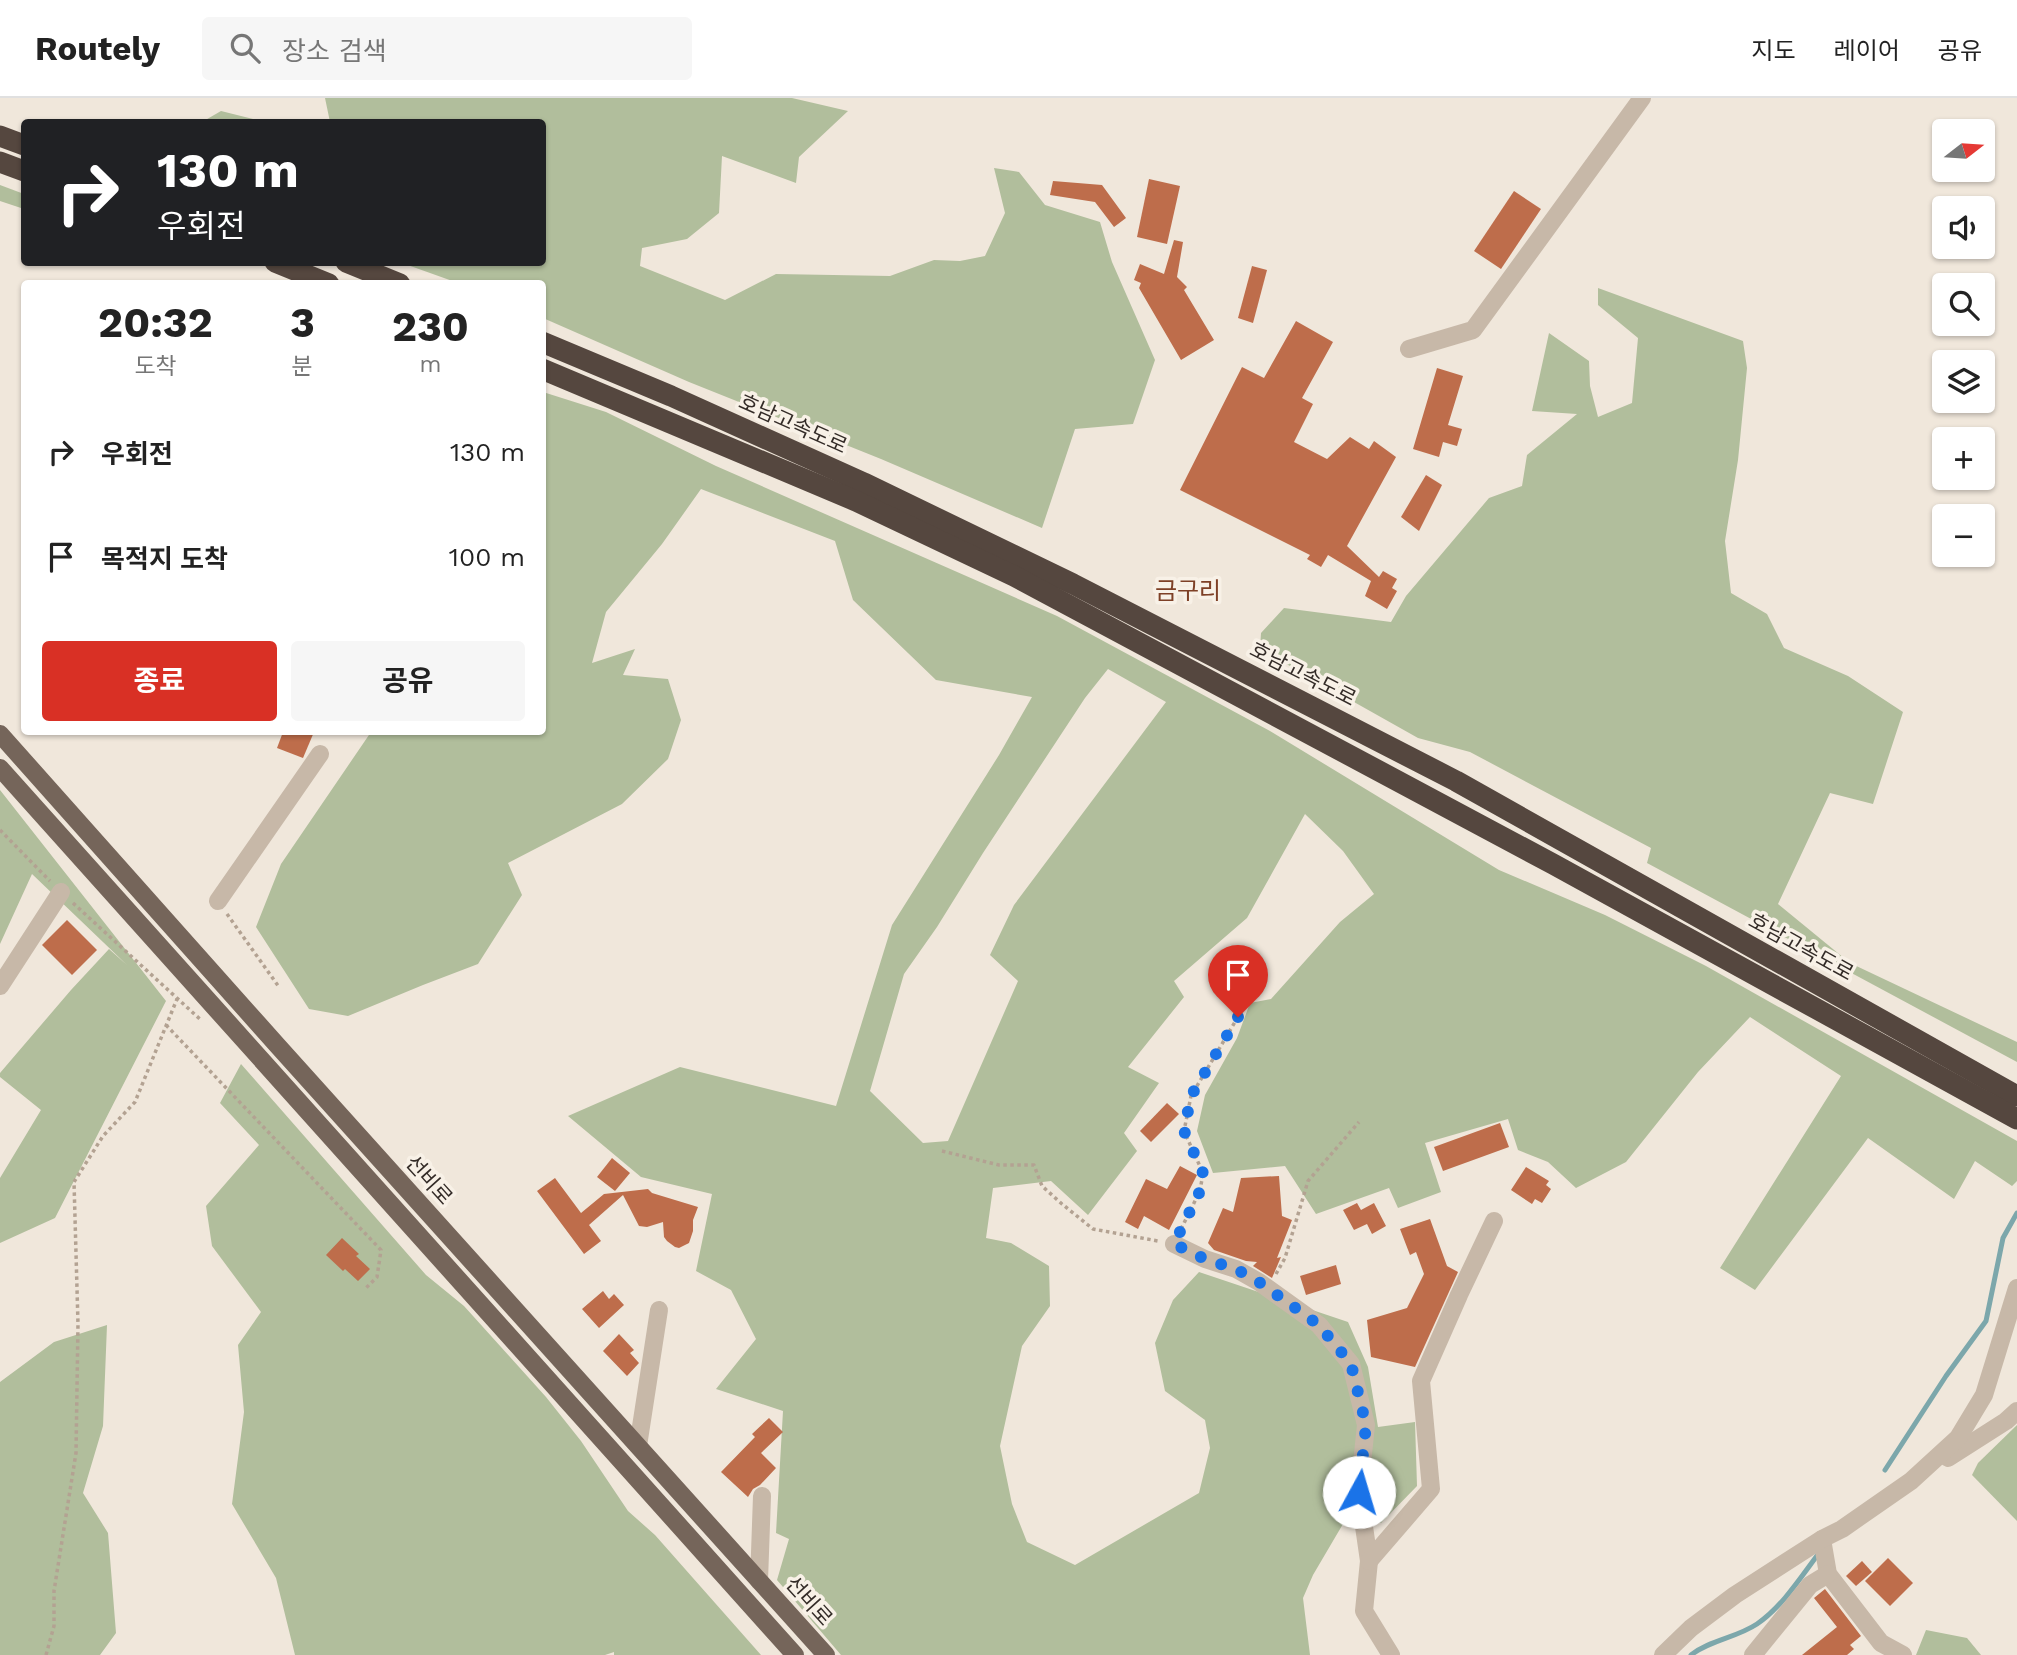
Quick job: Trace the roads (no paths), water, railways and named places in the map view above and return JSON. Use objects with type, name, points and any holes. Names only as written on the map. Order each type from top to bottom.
[{"type":"highway","points":[[0,136],[21,144]]},
{"type":"highway","points":[[0,162],[21,170]]},
{"type":"highway","points":[[285,266],[319,280]]},
{"type":"highway","points":[[356,266],[390,280]]},
{"type":"highway","name":"호남고속도로","points":[[546,344],[671,396],[864,483],[1073,584],[1456,781],[2017,1096]]},
{"type":"highway","points":[[546,371],[856,501],[1014,576],[1541,858],[2017,1119]]},
{"type":"main road","name":"선비로","points":[[0,734],[827,1655]]},
{"type":"main road","points":[[0,768],[795,1655]]},
{"type":"street","points":[[1409,349],[1473,330],[1642,98]]},
{"type":"street","points":[[218,901],[320,754]]},
{"type":"street","points":[[0,986],[61,892]]},
{"type":"street","points":[[1369,1561],[1432,1489],[1421,1381],[1494,1221]]},
{"type":"street","points":[[1174,1244],[1205,1259],[1236,1269],[1267,1288],[1319,1325],[1351,1364],[1366,1425],[1359,1492],[1369,1561],[1364,1611],[1391,1655]]},
{"type":"street","points":[[1911,1481],[1958,1438],[1983,1395],[2017,1287]]},
{"type":"street","points":[[638,1446],[659,1310]]},
{"type":"street","points":[[1662,1655],[1691,1628],[1735,1595],[2006,1422],[2017,1411]]},
{"type":"street","points":[[759,1581],[762,1496]]},
{"type":"street","points":[[1822,1538],[1828,1574],[1881,1643],[1903,1655]]},
{"type":"street","points":[[1753,1655],[1810,1585],[1828,1574]]},
{"type":"waterway","points":[[1885,1470],[1946,1376],[1986,1321],[2003,1238],[2017,1213]]},
{"type":"waterway","points":[[1691,1655],[1749,1629],[1766,1617],[1791,1591],[1819,1553]]},
{"type":"district","name":"금구리","points":[[1188,591]]}]
